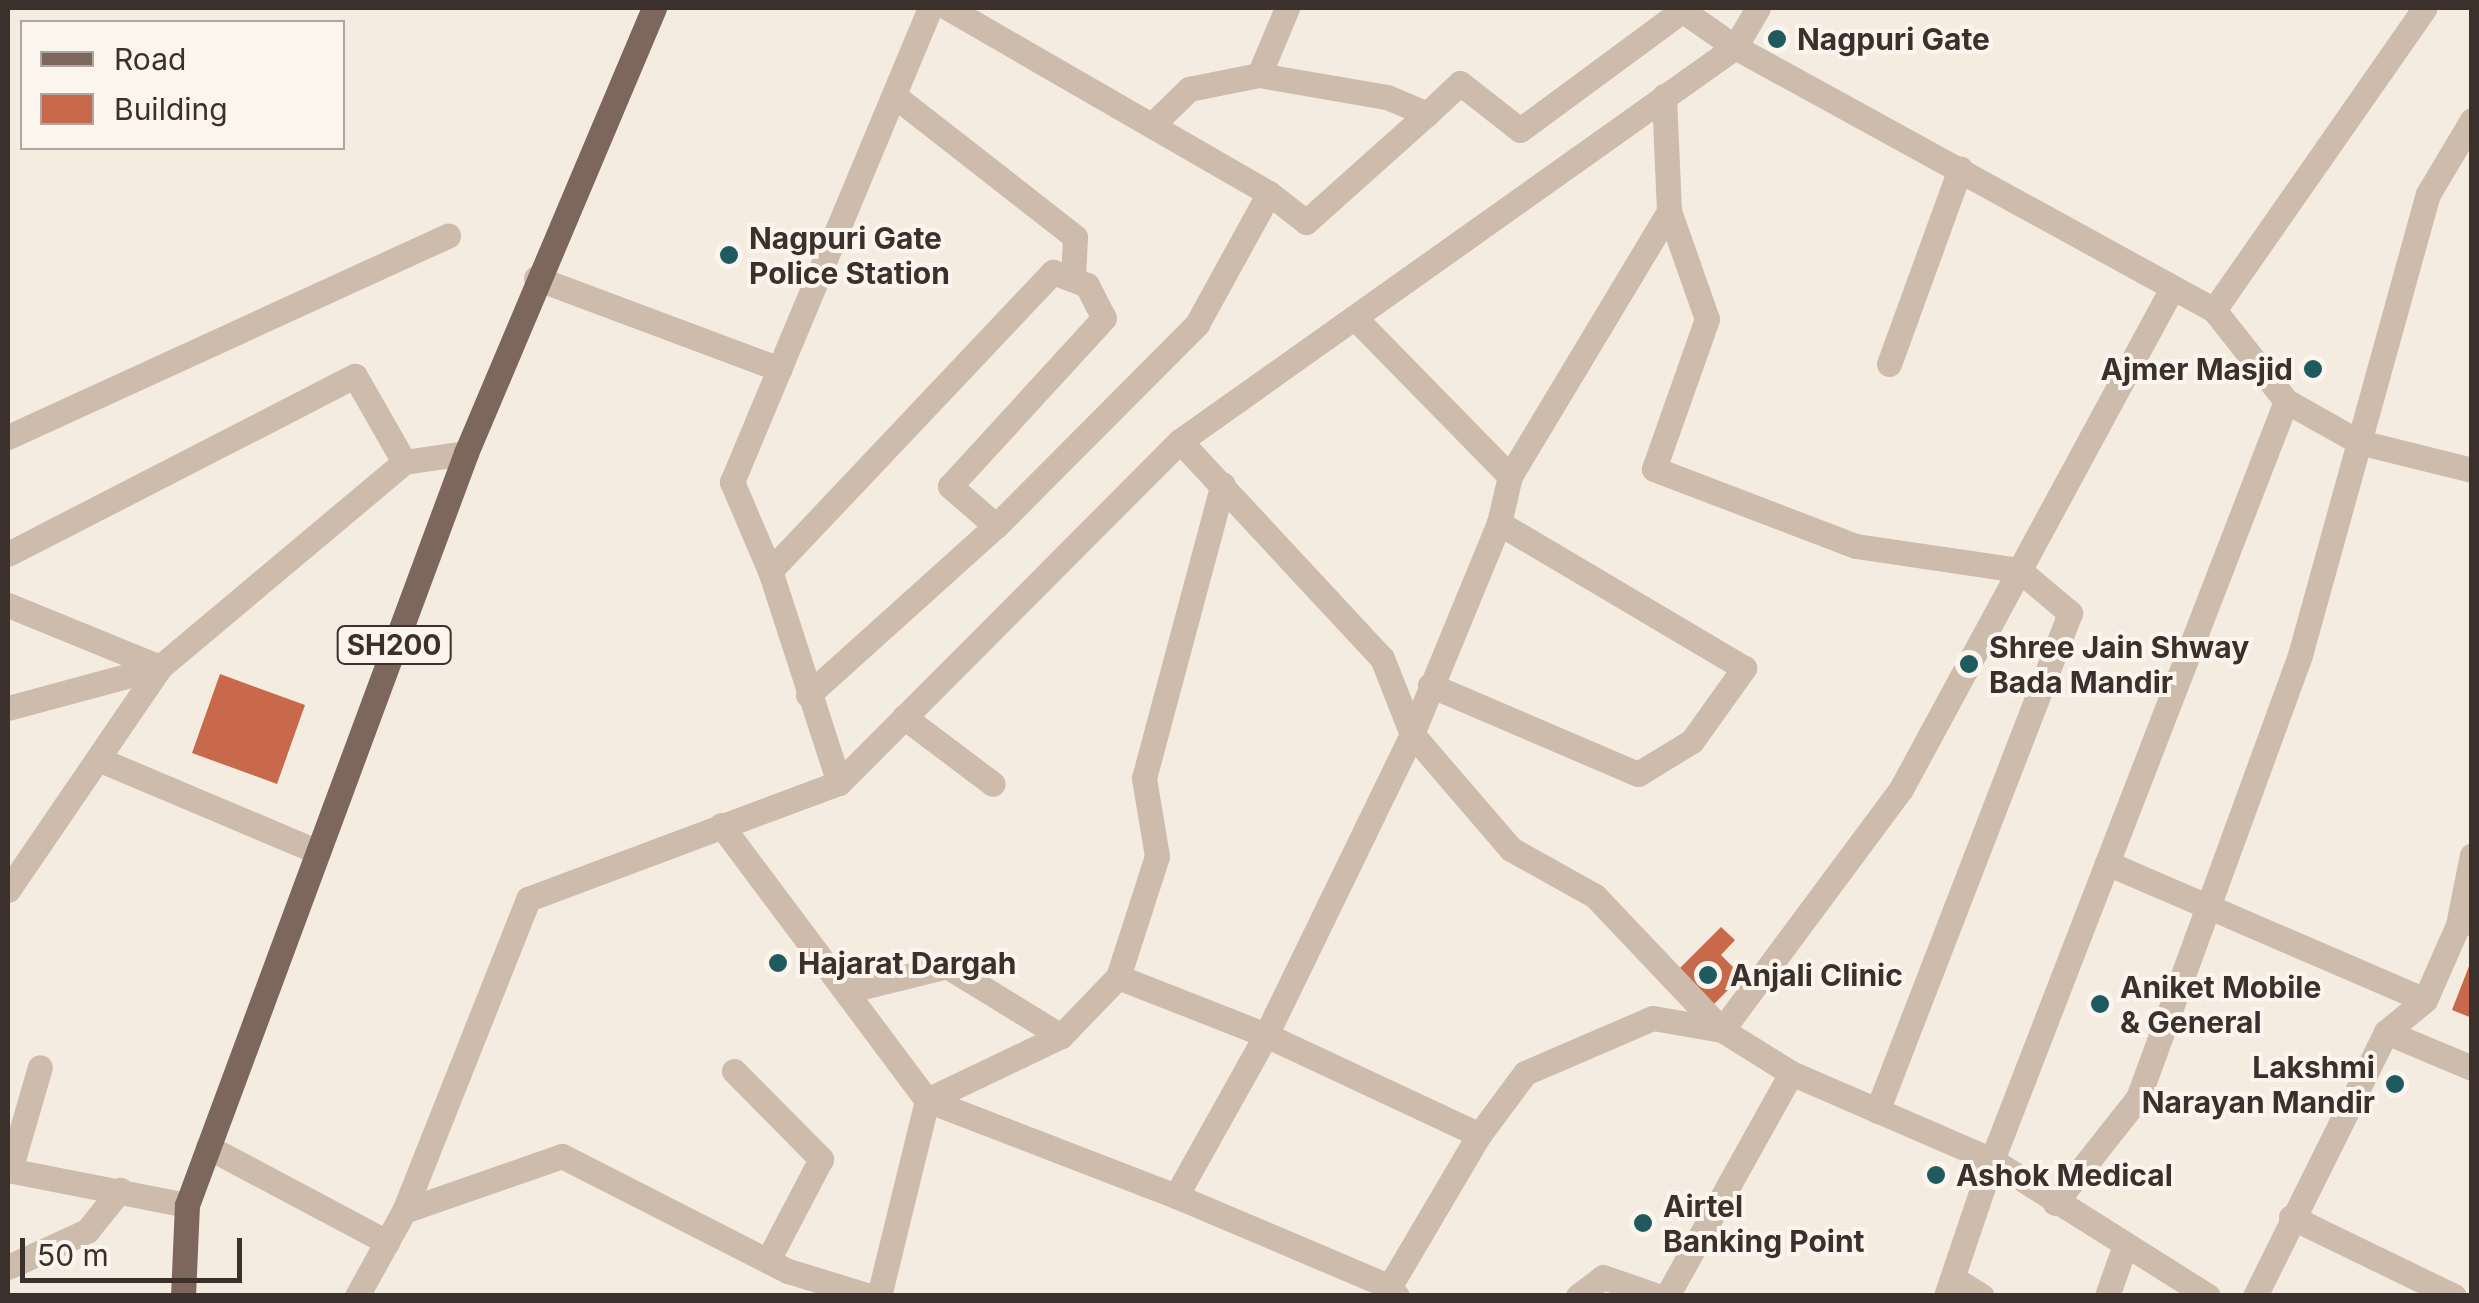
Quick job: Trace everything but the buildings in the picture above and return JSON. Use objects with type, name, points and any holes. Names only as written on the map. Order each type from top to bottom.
[{"type":"main road","name":"SH200","points":[[182,1296],[187,1205],[208,1147],[466,453],[536,278],[654,8]]},
{"type":"street","points":[[839,783],[770,572],[732,482],[930,8]]},
{"type":"street","points":[[948,8],[1268,193],[1306,222],[1460,83],[1520,130],[1681,9],[1735,47],[2171,290],[2214,310],[2286,401],[2358,442],[2472,470]]},
{"type":"street","points":[[1259,74],[1287,8]]},
{"type":"street","points":[[356,1296],[404,1210],[528,899],[839,783],[1180,441],[1357,320],[1735,47],[1758,8]]},
{"type":"street","points":[[2214,310],[2426,8]]},
{"type":"street","points":[[1152,125],[1189,88],[1259,74],[1387,98],[1428,114]]},
{"type":"street","points":[[1664,96],[1670,211],[1707,319],[1654,469],[1856,546],[2020,570],[2070,612],[1877,1111]]},
{"type":"street","points":[[896,97],[1075,237],[1073,279]]},
{"type":"street","points":[[2055,1202],[2138,1098],[2300,655],[2428,194],[2472,120]]},
{"type":"street","points":[[1888,364],[1960,169]]},
{"type":"street","points":[[808,694],[996,526],[1198,324],[1268,193]]},
{"type":"street","points":[[1176,1196],[1266,1034],[1412,734],[1500,523],[1510,476],[1670,211]]},
{"type":"street","points":[[8,438],[448,236]]},
{"type":"street","points":[[770,572],[1052,272],[1087,284],[1104,318],[950,486],[996,526]]},
{"type":"street","points":[[536,278],[780,369]]},
{"type":"street","points":[[1722,1030],[1901,788],[2171,290]]},
{"type":"street","points":[[1357,320],[1510,476]]},
{"type":"street","points":[[8,554],[354,376],[404,462]]},
{"type":"street","points":[[1982,1296],[1949,1287],[1992,1160],[2286,401]]},
{"type":"street","points":[[1180,441],[1382,658],[1412,734],[1512,850],[1595,896],[1722,1030],[1792,1073],[1992,1160],[2124,1248],[2208,1296]]},
{"type":"street","points":[[8,890],[160,667],[404,462],[466,453]]},
{"type":"street","points":[[927,1100],[1061,1036],[1118,978],[1156,856],[1144,778],[1223,484]]},
{"type":"street","points":[[1430,684],[1638,774],[1692,741],[1744,668],[1500,523]]},
{"type":"street","points":[[8,605],[160,667]]},
{"type":"street","points":[[8,708],[160,667]]},
{"type":"street","points":[[904,717],[993,784]]},
{"type":"street","points":[[98,758],[318,852]]},
{"type":"street","points":[[721,825],[927,1100],[1176,1196],[1390,1292],[1479,1135],[1525,1074],[1653,1018],[1722,1030]]},
{"type":"street","points":[[2255,1296],[2386,1032],[2424,1000],[2465,923],[2472,855]]},
{"type":"street","points":[[2107,863],[2424,1000]]},
{"type":"street","points":[[846,991],[947,966],[1061,1036]]},
{"type":"street","points":[[1118,978],[1266,1034],[1479,1135]]},
{"type":"street","points":[[2386,1032],[2472,1068]]},
{"type":"street","points":[[40,1067],[8,1170],[187,1205]]},
{"type":"street","points":[[734,1071],[821,1159],[778,1265],[776,1296]]},
{"type":"street","points":[[1668,1296],[1792,1073]]},
{"type":"street","points":[[879,1296],[927,1100]]},
{"type":"street","points":[[208,1147],[386,1242]]},
{"type":"street","points":[[404,1210],[562,1156],[778,1265],[870,1296]]},
{"type":"street","points":[[10,1270],[87,1231],[120,1190]]},
{"type":"street","points":[[2291,1217],[2454,1296]]},
{"type":"street","points":[[2107,1296],[2124,1248]]},
{"type":"street","points":[[1578,1296],[1603,1277],[1658,1296]]},
{"type":"place","name":"Nagpuri Gate","points":[[1777,39]]},
{"type":"place","name":"Nagpuri Gate Police Station","points":[[729,255]]},
{"type":"place","name":"Ajmer Masjid","points":[[2313,369]]},
{"type":"place","name":"Shree Jain Shway Bada Mandir","points":[[1969,664]]},
{"type":"place","name":"Hajarat Dargah","points":[[778,963]]},
{"type":"place","name":"Anjali Clinic","points":[[1708,975]]},
{"type":"place","name":"Aniket Mobile & General","points":[[2100,1004]]},
{"type":"place","name":"Lakshmi Narayan Mandir","points":[[2395,1084]]},
{"type":"place","name":"Ashok Medical","points":[[1936,1175]]},
{"type":"place","name":"Airtel Banking Point","points":[[1643,1223]]}]
